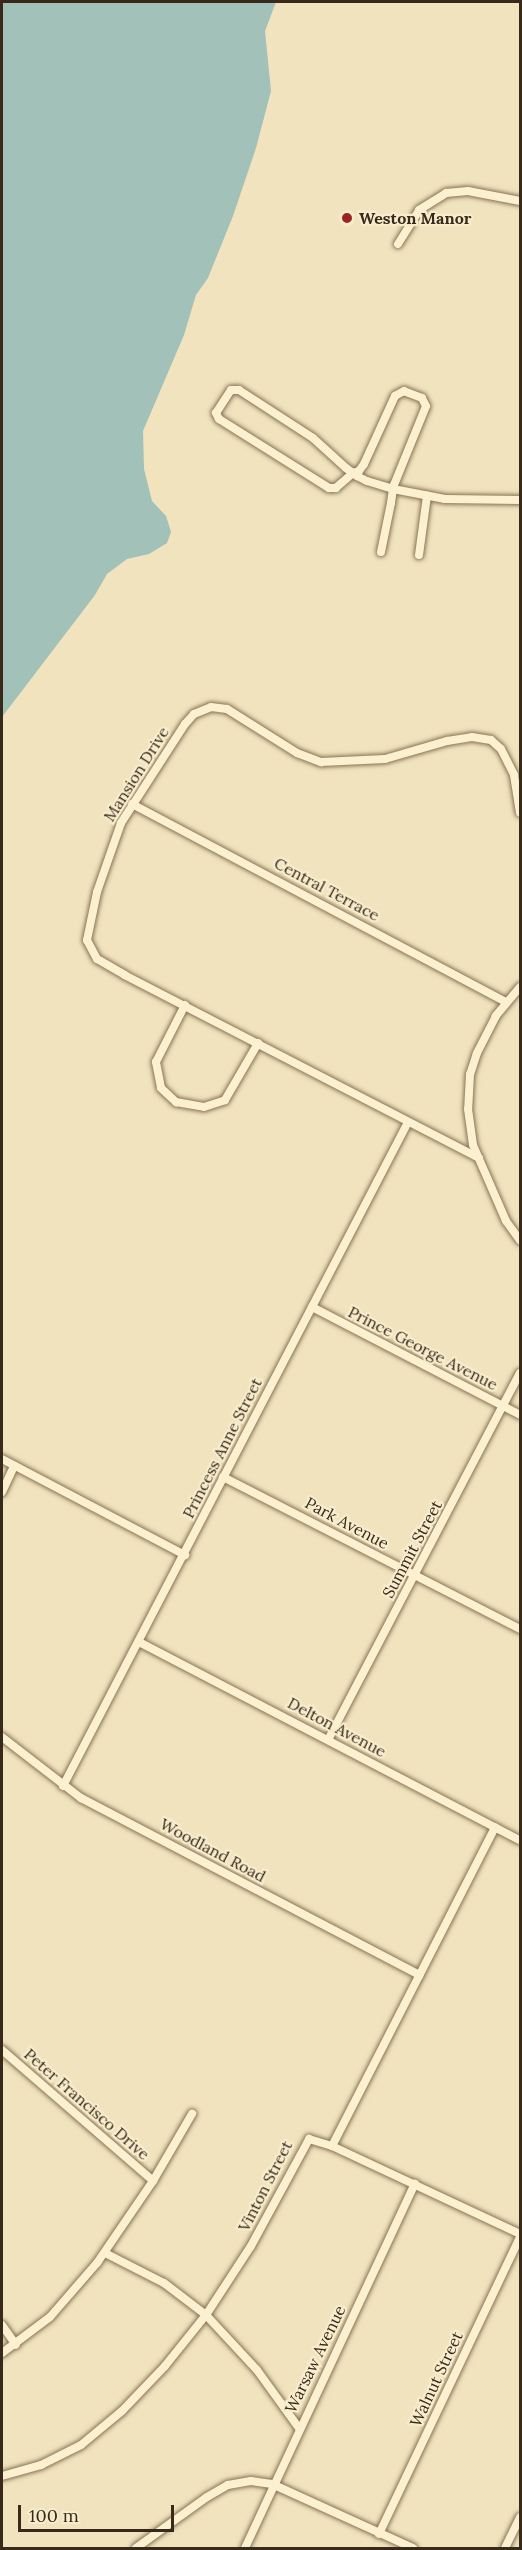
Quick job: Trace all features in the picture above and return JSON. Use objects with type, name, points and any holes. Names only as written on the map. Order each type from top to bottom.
[{"type":"street","points":[[398,244],[419,210],[446,193],[468,191],[520,201]]},
{"type":"street","points":[[381,552],[393,489],[426,406],[422,398],[409,391],[395,396],[364,464],[353,473],[329,488],[219,419],[216,413],[231,390],[239,390],[330,451],[353,473],[393,489],[427,496],[490,502],[520,500]]},
{"type":"street","points":[[418,555],[427,496]]},
{"type":"street","name":"Mansion Drive","points":[[479,1158],[97,959],[88,948],[97,892],[117,830],[132,804],[194,714],[218,706],[244,718],[297,753],[321,762],[385,759],[447,741],[480,737],[491,740],[501,749],[514,775],[520,813]]},
{"type":"street","name":"Central Terrace","points":[[132,804],[506,1002]]},
{"type":"street","points":[[520,987],[506,1002],[484,1037],[470,1074],[470,1131],[506,1221],[520,1240]]},
{"type":"street","points":[[185,1005],[156,1062],[161,1088],[176,1102],[204,1107],[225,1100],[258,1043]]},
{"type":"street","name":"Princess Anne Street","points":[[63,1786],[408,1122]]},
{"type":"street","name":"Prince George Avenue","points":[[312,1307],[520,1415]]},
{"type":"street","name":"Summit Street","points":[[328,1740],[520,1373]]},
{"type":"street","points":[[2,1459],[185,1555]]},
{"type":"street","points":[[2,1492],[14,1466]]},
{"type":"street","name":"Park Avenue","points":[[223,1478],[520,1629]]},
{"type":"street","name":"Delton Avenue","points":[[139,1642],[520,1840]]},
{"type":"street","name":"Woodland Road","points":[[2,1737],[63,1786],[420,1975]]},
{"type":"street","points":[[332,2146],[495,1827]]},
{"type":"street","name":"Peter Francisco Drive","points":[[2,2050],[153,2181]]},
{"type":"street","points":[[2,2353],[16,2345],[50,2317],[105,2253],[153,2181],[192,2114]]},
{"type":"street","name":"Vinton Street","points":[[2,2476],[68,2452],[102,2429],[165,2366],[206,2315],[251,2246],[305,2142],[315,2138],[520,2236]]},
{"type":"street","name":"Warsaw Avenue","points":[[244,2548],[272,2484],[415,2184]]},
{"type":"street","name":"Walnut Street","points":[[379,2534],[520,2236]]},
{"type":"street","points":[[105,2253],[164,2283],[206,2315],[257,2370],[299,2428]]},
{"type":"street","points":[[2,2325],[16,2345]]},
{"type":"street","points":[[136,2548],[228,2485],[251,2481],[272,2484],[413,2548]]},
{"type":"street","points":[[505,2548],[520,2517]]},
{"type":"water","points":[[2,2],[276,2],[265,31],[271,91],[256,148],[233,216],[208,278],[196,295],[184,335],[143,431],[144,469],[152,501],[166,516],[171,532],[167,543],[149,554],[127,559],[107,574],[95,595],[2,717]]},
{"type":"place","name":"Weston Manor","points":[[347,218]]}]
